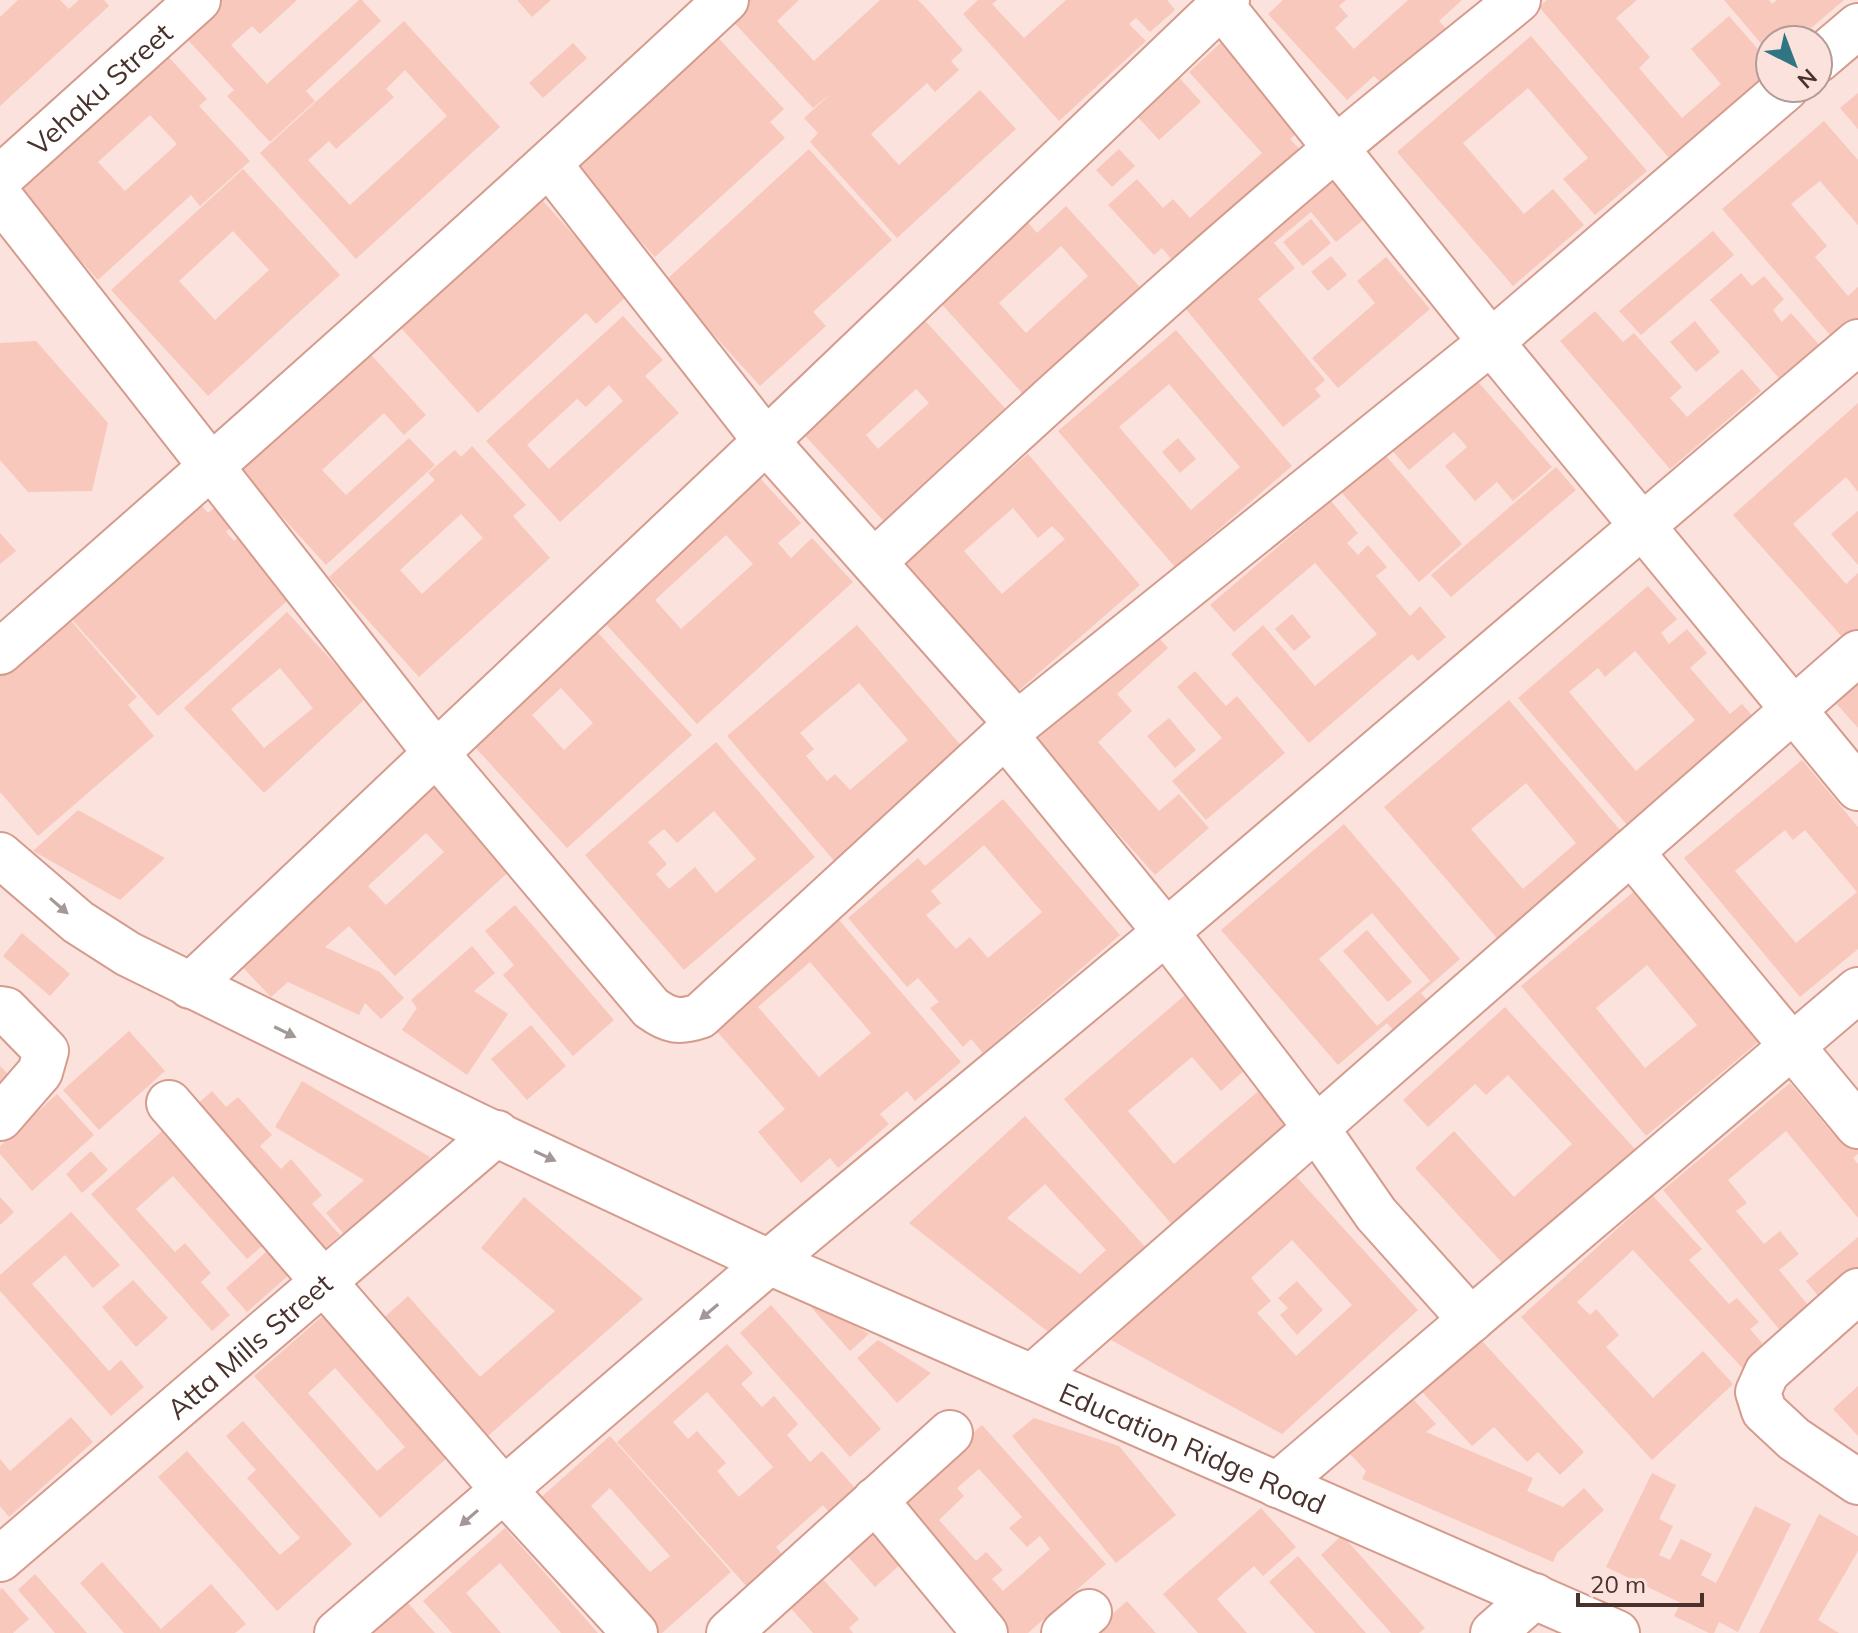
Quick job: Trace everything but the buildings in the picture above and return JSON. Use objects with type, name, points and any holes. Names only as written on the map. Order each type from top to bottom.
[{"type":"street","name":"Vehaku Street","points":[[0,178],[198,0]]},
{"type":"street","points":[[0,652],[211,468],[726,0]]},
{"type":"street","points":[[874,562],[1044,404],[1335,149],[1518,0]]},
{"type":"street","points":[[190,986],[766,441],[1222,2],[1335,149],[1491,342],[1858,788]]},
{"type":"street","points":[[1834,46],[1858,26]]},
{"type":"street","points":[[0,197],[435,752],[651,1008],[667,1019],[683,1022],[700,1016],[1011,730],[1491,342],[1767,104]]},
{"type":"street","points":[[549,164],[766,441],[874,562],[1011,730],[1317,1129],[1376,1214],[1471,1320]]},
{"type":"street","points":[[337,1633],[769,1262],[1166,932],[1858,342]]},
{"type":"street","points":[[1032,1377],[1858,653]]},
{"type":"street","points":[[1631,852],[1858,1126]]},
{"type":"street","name":"Education Ridge Road","points":[[1,857],[78,922],[128,954],[190,986],[769,1262],[1617,1633]]},
{"type":"street","points":[[1277,1485],[1858,990]]},
{"type":"street","points":[[0,1009],[6,1010],[46,1051],[40,1072],[0,1118]]},
{"type":"street","points":[[169,1103],[503,1489],[635,1633]]},
{"type":"street","name":"Atta Mills Street","points":[[6,1540],[325,1282],[497,1133]]},
{"type":"street","points":[[1858,1291],[1767,1372],[1758,1392],[1764,1411],[1794,1439],[1858,1482]]},
{"type":"street","points":[[729,1633],[950,1433]]},
{"type":"street","points":[[875,1500],[985,1633]]},
{"type":"street","points":[[1493,1633],[1535,1596]]}]
